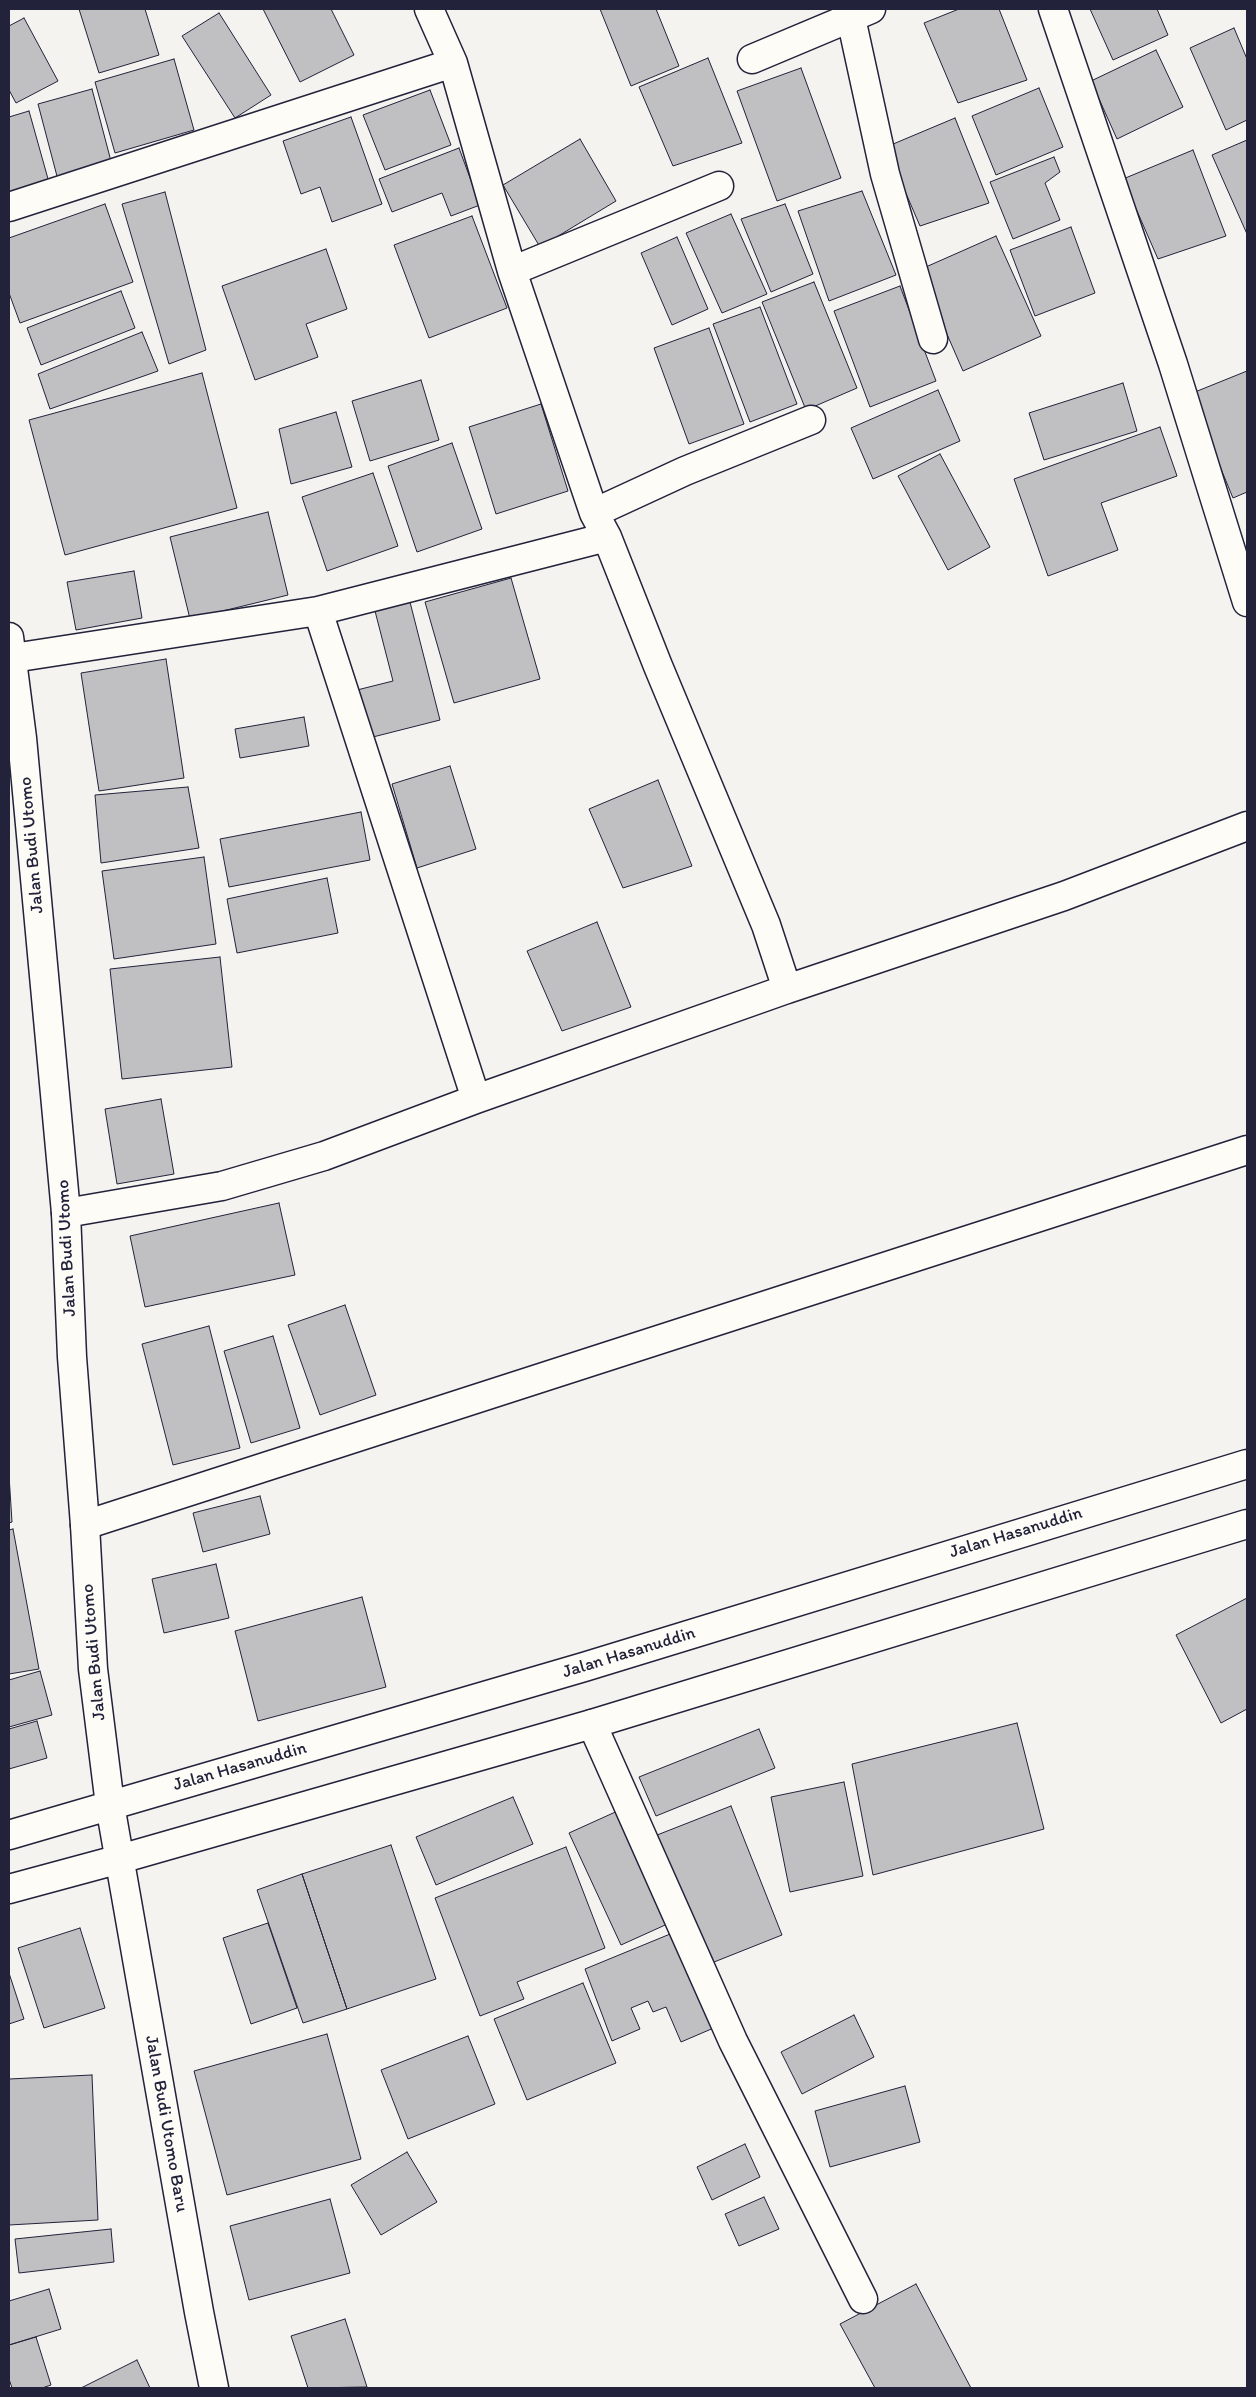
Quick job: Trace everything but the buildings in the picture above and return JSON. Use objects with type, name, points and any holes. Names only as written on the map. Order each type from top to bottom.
[{"type":"street","points":[[429,9],[453,63],[512,271],[594,513],[608,537],[658,666],[766,925],[787,989]]},
{"type":"street","points":[[1053,9],[1173,364],[1247,602]]},
{"type":"street","points":[[752,59],[861,13],[885,174],[933,338]]},
{"type":"street","points":[[9,207],[453,63]]},
{"type":"street","points":[[512,271],[719,186]]},
{"type":"street","points":[[594,513],[685,471],[811,420]]},
{"type":"street","points":[[11,648],[318,611],[608,537]]},
{"type":"street","points":[[318,611],[476,1099]]},
{"type":"street","name":"Jalan Budi Utomo","points":[[11,648],[15,739],[66,1213],[72,1357],[86,1525],[93,1669],[110,1805],[120,1859]]},
{"type":"street","points":[[66,1213],[222,1186],[324,1156],[476,1099],[787,989],[1064,896],[1247,826]]},
{"type":"street","points":[[86,1525],[1247,1150]]},
{"type":"street","name":"Jalan Hasanuddin","points":[[9,1835],[584,1667],[1247,1464]]},
{"type":"street","points":[[9,1888],[120,1859],[592,1724],[1247,1524]]},
{"type":"street","points":[[592,1724],[733,2041],[863,2299]]},
{"type":"street","name":"Jalan Budi Utomo Baru","points":[[120,1859],[214,2388]]}]
